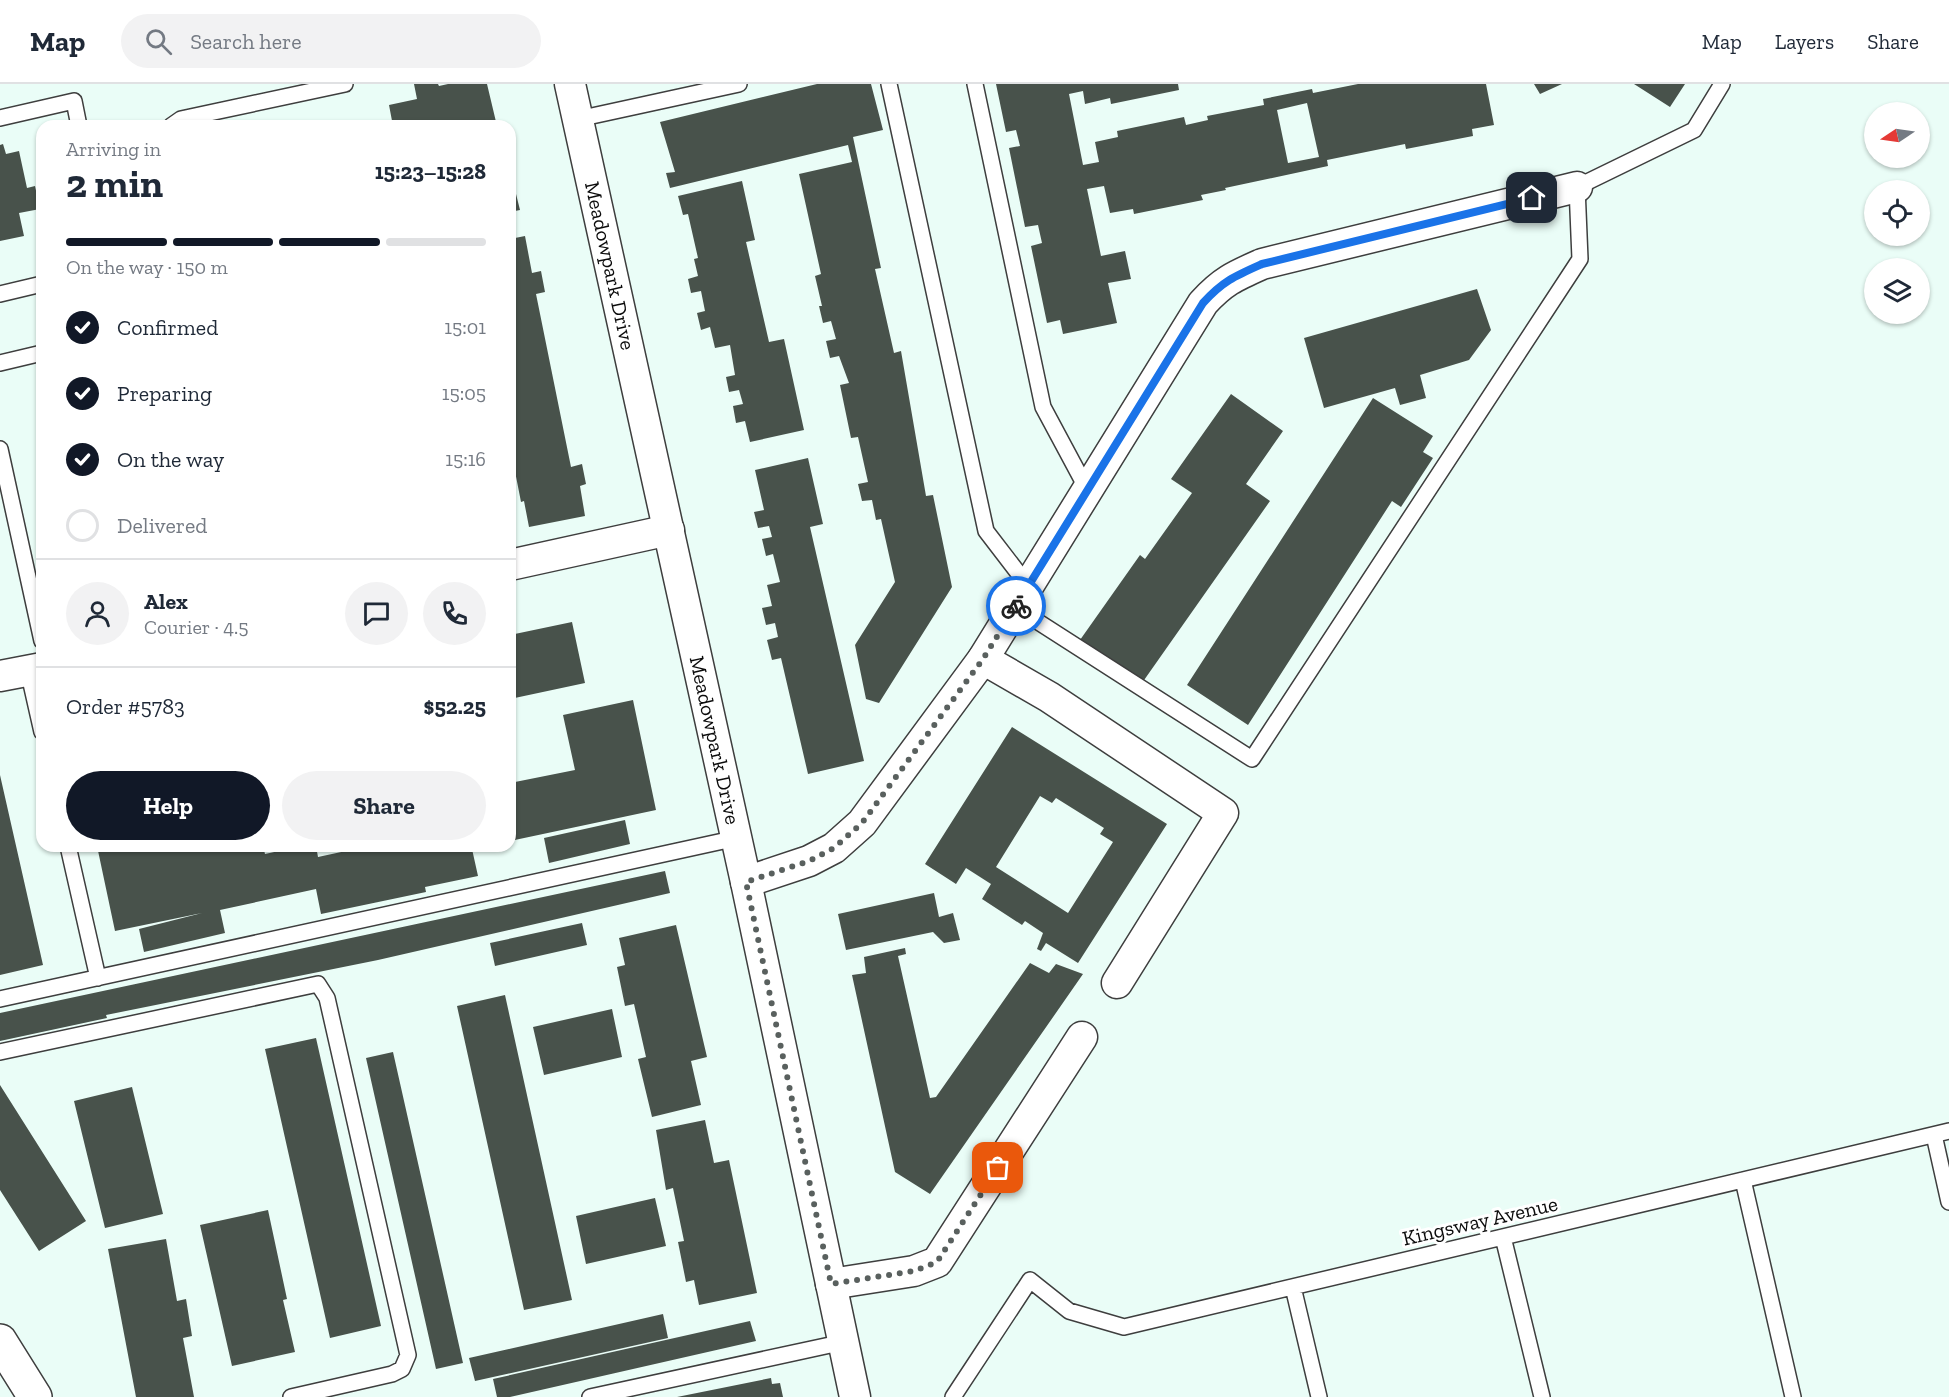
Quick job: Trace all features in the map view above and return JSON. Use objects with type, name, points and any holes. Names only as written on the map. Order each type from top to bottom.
[{"type":"street","name":"Meadowpark Drive","points":[[570,84],[737,838],[855,1397]]},
{"type":"street","points":[[746,882],[809,861],[834,848],[862,823],[983,659],[1203,303],[1215,290],[1230,278],[1262,264],[1577,187]]},
{"type":"street","points":[[516,564],[669,530]]},
{"type":"street","points":[[983,659],[1049,697],[1223,813],[1117,983]]},
{"type":"street","points":[[831,1284],[914,1271],[937,1262],[1082,1036]]},
{"type":"street","points":[[3,1353],[35,1397]]},
{"type":"lane","points":[[179,120],[345,84]]},
{"type":"lane","points":[[578,119],[739,84]]},
{"type":"lane","points":[[889,84],[986,531],[1022,597],[1252,759],[1580,259],[1577,187],[1694,130],[1722,84]]},
{"type":"lane","points":[[975,84],[1043,407],[1088,491]]},
{"type":"lane","points":[[0,118],[74,101],[78,120]]},
{"type":"lane","points":[[0,294],[36,285]]},
{"type":"lane","points":[[0,363],[36,354]]},
{"type":"lane","points":[[0,449],[36,614]]},
{"type":"lane","points":[[23,672],[36,713]]},
{"type":"lane","points":[[0,999],[737,838]]},
{"type":"lane","points":[[69,852],[98,978]]},
{"type":"lane","points":[[0,1052],[318,984],[327,998],[408,1355],[402,1369],[392,1374],[291,1397]]},
{"type":"lane","name":"Kingsway Avenue","points":[[953,1397],[1030,1280],[1069,1311],[1124,1327],[1949,1131]]},
{"type":"lane","points":[[1934,1135],[1949,1202]]},
{"type":"lane","points":[[1743,1180],[1793,1397]]},
{"type":"lane","points":[[1503,1237],[1542,1397]]},
{"type":"lane","points":[[1293,1287],[1319,1397]]},
{"type":"lane","points":[[590,1397],[844,1342]]},
{"type":"building","points":[[414,84],[438,84],[439,86],[487,84],[496,120],[392,120],[389,105],[417,99]]},
{"type":"building","points":[[817,84],[871,84],[883,130],[853,137],[881,268],[875,269],[894,353],[901,351],[926,496],[933,495],[952,587],[879,703],[866,699],[855,645],[895,582],[881,519],[876,520],[872,500],[862,501],[858,484],[868,482],[858,437],[851,438],[840,385],[849,383],[839,356],[830,358],[826,341],[836,339],[831,321],[823,323],[819,306],[822,306],[815,276],[821,274],[799,174],[852,162],[848,145],[670,188],[666,173],[675,172],[660,122]]},
{"type":"building","points":[[996,84],[1178,84],[1179,90],[1111,104],[1110,98],[1085,104],[1083,91],[1069,94],[1083,165],[1099,162],[1095,142],[1118,137],[1117,131],[1184,117],[1186,125],[1208,120],[1207,116],[1264,105],[1263,99],[1312,89],[1313,93],[1358,84],[1486,84],[1494,125],[1472,129],[1473,136],[1406,149],[1405,144],[1327,160],[1328,166],[1225,188],[1226,190],[1201,195],[1203,200],[1134,214],[1133,209],[1110,213],[1104,186],[1087,189],[1101,256],[1125,251],[1131,279],[1108,283],[1117,323],[1063,334],[1060,320],[1047,323],[1031,246],[1042,243],[1038,225],[1025,227],[1009,148],[1020,146],[1016,130],[1006,132]],"holes":[[[1307,103],[1319,157],[1288,163],[1277,110]]]},
{"type":"building","points":[[1534,84],[1562,84],[1540,94]]},
{"type":"building","points":[[1634,84],[1685,84],[1670,107]]},
{"type":"building","points":[[3,144],[6,154],[19,151],[27,188],[35,186],[36,210],[19,213],[24,236],[0,241],[0,145]]},
{"type":"building","points":[[742,181],[755,240],[746,242],[769,342],[784,339],[804,430],[750,442],[745,421],[736,423],[733,406],[743,404],[739,390],[729,392],[726,377],[735,375],[730,345],[715,348],[710,327],[701,330],[697,313],[705,311],[701,291],[691,293],[688,279],[698,276],[694,259],[698,258],[688,214],[683,215],[678,196]]},
{"type":"building","points":[[516,194],[520,210],[516,211]]},
{"type":"building","points":[[525,236],[532,273],[541,271],[545,292],[536,294],[571,467],[582,464],[586,484],[580,486],[585,516],[529,527],[516,476],[516,238]]},
{"type":"building","points":[[1477,289],[1491,330],[1469,360],[1420,375],[1426,398],[1400,405],[1395,388],[1324,408],[1304,338]]},
{"type":"building","points":[[1231,394],[1283,431],[1246,484],[1270,501],[1142,683],[1080,640],[1140,555],[1145,559],[1192,493],[1171,479]]},
{"type":"building","points":[[1373,398],[1433,436],[1423,452],[1433,458],[1401,507],[1392,501],[1248,725],[1187,685]]},
{"type":"building","points":[[808,458],[823,524],[810,527],[864,761],[808,774],[781,658],[772,660],[767,640],[778,637],[775,623],[766,625],[762,608],[772,606],[767,585],[780,582],[773,554],[766,556],[762,539],[772,537],[769,526],[758,528],[754,512],[764,510],[755,470]]},
{"type":"building","points":[[572,622],[585,683],[516,698],[516,634]]},
{"type":"building","points":[[633,700],[656,810],[516,840],[516,782],[575,770],[563,715]]},
{"type":"building","points":[[1012,727],[1167,824],[1078,963],[1046,943],[1041,951],[1037,949],[1043,933],[1025,921],[1022,925],[982,899],[991,884],[966,868],[956,884],[925,864]],"holes":[[[1040,796],[1052,803],[1056,798],[1104,828],[1100,834],[1113,842],[1068,913],[996,867]]]},
{"type":"building","points":[[0,775],[43,965],[0,975]]},
{"type":"building","points":[[625,820],[630,844],[549,863],[544,838]]},
{"type":"building","points":[[98,852],[264,852],[265,854],[317,852],[318,857],[341,852],[473,852],[478,876],[425,887],[426,892],[321,914],[316,889],[220,910],[225,933],[144,952],[139,929],[202,913],[115,931]]},
{"type":"building","points":[[665,871],[670,893],[378,960],[106,1015],[107,1018],[0,1041],[0,1013]]},
{"type":"building","points":[[934,893],[939,917],[953,913],[960,940],[944,943],[933,932],[846,950],[838,914]]},
{"type":"building","points":[[582,923],[587,945],[495,966],[490,943]]},
{"type":"building","points":[[676,925],[707,1057],[691,1061],[701,1105],[652,1117],[638,1059],[646,1057],[634,1004],[625,1006],[617,967],[625,965],[619,938]]},
{"type":"building","points":[[905,948],[906,954],[898,956],[930,1098],[936,1097],[1030,963],[1049,973],[1056,964],[1083,974],[930,1194],[895,1172],[852,975],[866,973],[864,957]]},
{"type":"building","points":[[505,995],[572,1300],[524,1310],[457,1006]]},
{"type":"building","points":[[612,1009],[622,1057],[544,1075],[533,1027]]},
{"type":"building","points":[[316,1038],[381,1326],[330,1338],[265,1049]]},
{"type":"building","points":[[393,1052],[463,1363],[436,1369],[366,1058]]},
{"type":"building","points":[[0,1085],[86,1221],[39,1251],[0,1190]]},
{"type":"building","points":[[132,1087],[163,1214],[105,1228],[74,1101]]},
{"type":"building","points":[[705,1120],[714,1163],[729,1160],[757,1293],[699,1305],[694,1280],[686,1282],[678,1242],[684,1241],[673,1188],[666,1190],[656,1130]]},
{"type":"building","points":[[655,1198],[666,1246],[586,1264],[576,1216]]},
{"type":"building","points":[[268,1210],[287,1299],[283,1300],[295,1352],[232,1366],[200,1225]]},
{"type":"building","points":[[166,1239],[177,1301],[186,1299],[192,1336],[183,1338],[194,1397],[136,1397],[108,1249]]},
{"type":"building","points":[[663,1314],[668,1338],[475,1381],[469,1358]]},
{"type":"building","points":[[750,1321],[756,1341],[510,1397],[497,1397],[493,1379]]},
{"type":"building","points":[[771,1378],[772,1384],[780,1383],[783,1397],[677,1397]]},
{"type":"way so far","points":[[998,1168],[937,1262],[914,1271],[831,1284],[746,882],[809,861],[834,848],[862,823],[983,659],[1016,606]]},
{"type":"route","points":[[1016,606],[1203,303],[1230,278],[1262,264],[1532,198]]}]
